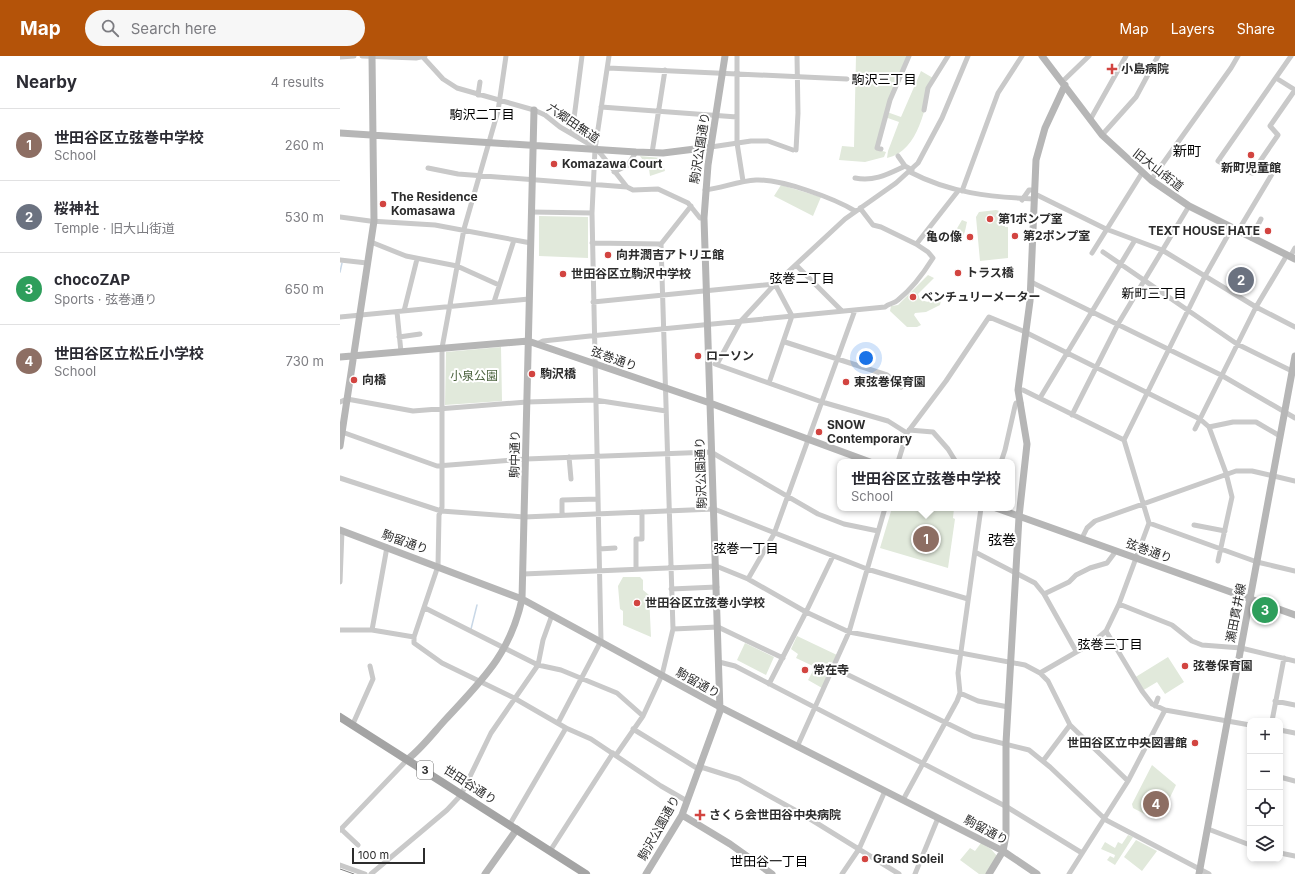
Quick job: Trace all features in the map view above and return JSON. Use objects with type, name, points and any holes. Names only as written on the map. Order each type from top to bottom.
[{"type":"main road","name":"世田谷通り","points":[[340,717],[352,726],[408,759],[461,795],[510,824],[586,874]]},
{"type":"street","points":[[340,57],[354,56]]},
{"type":"street","points":[[362,56],[426,56]]},
{"type":"street","points":[[340,446],[343,400],[353,356],[374,221],[372,56]]},
{"type":"street","name":"六郷田無道","points":[[422,56],[443,79],[457,88],[534,110],[545,115],[601,154],[627,187]]},
{"type":"street","points":[[506,56],[501,101],[481,175],[464,229],[442,348],[442,507],[438,566],[414,637],[414,643],[442,663],[514,698],[566,728],[585,735],[661,786],[687,801]]},
{"type":"street","points":[[572,134],[582,56]]},
{"type":"street","points":[[558,723],[601,641],[592,212],[595,149],[609,56]]},
{"type":"street","name":"駒沢公園通り","points":[[646,874],[682,815],[720,714],[704,218],[705,190],[725,56]]},
{"type":"street","points":[[737,56],[737,143],[743,181]]},
{"type":"street","points":[[340,133],[489,144],[652,153],[737,143],[768,141],[795,150],[798,113],[797,56]]},
{"type":"street","points":[[882,149],[877,148],[890,100],[909,56]]},
{"type":"street","points":[[924,110],[928,88],[948,56]]},
{"type":"street","points":[[717,364],[740,322],[775,284],[857,209],[911,171],[918,163],[942,118],[968,56]]},
{"type":"street","points":[[918,242],[960,191],[998,93],[1022,56]]},
{"type":"street","name":"旧大山街道","points":[[1042,56],[1102,135],[1142,173],[1189,206],[1291,257]]},
{"type":"street","points":[[989,874],[1003,851],[1006,834],[1006,743],[1010,663],[1019,517],[1027,444],[1018,390],[1031,282],[1036,160],[1041,141],[1064,83],[1089,56]]},
{"type":"street","points":[[1090,120],[1126,56]]},
{"type":"street","points":[[1102,135],[1136,97],[1158,56]]},
{"type":"street","points":[[1151,180],[1232,68],[1238,56]]},
{"type":"street","points":[[1276,78],[1295,90],[1270,126],[1278,135],[1252,174],[1239,166],[1231,168],[1218,160],[1291,56]]},
{"type":"street","points":[[608,68],[797,78],[848,79]]},
{"type":"street","points":[[652,153],[665,70]]},
{"type":"street","points":[[478,95],[480,82]]},
{"type":"street","points":[[601,107],[737,117]]},
{"type":"street","name":"駒中通り","points":[[408,759],[480,682],[504,648],[516,622],[522,598],[534,110]]},
{"type":"street","points":[[614,172],[628,165],[636,152]]},
{"type":"street","points":[[898,156],[905,166],[911,171],[940,186],[960,191],[1022,200],[1034,194]]},
{"type":"street","points":[[855,178],[865,180],[876,179],[905,166]]},
{"type":"street","points":[[428,168],[458,174],[627,187],[633,190],[658,189],[688,203],[700,218],[704,218]]},
{"type":"street","points":[[1092,253],[1142,173]]},
{"type":"street","points":[[1040,673],[1092,643],[1106,631],[1119,604],[1149,523],[1124,440],[1205,276],[1272,174]]},
{"type":"street","points":[[537,344],[543,341],[594,335],[885,307],[889,303],[896,302],[922,276],[933,258],[928,252],[916,244],[873,225],[857,209],[832,198],[775,182],[758,180],[743,181],[705,190]]},
{"type":"street","points":[[1022,200],[1029,190],[1034,194],[1106,229],[1162,250],[1256,306],[1295,327]]},
{"type":"street","points":[[550,851],[614,754],[643,716],[662,675],[673,629],[661,244],[691,206]]},
{"type":"street","points":[[1072,415],[1118,324],[1189,206]]},
{"type":"street","points":[[531,212],[592,212]]},
{"type":"street","points":[[340,218],[435,225],[464,229],[530,243]]},
{"type":"street","points":[[1251,238],[1261,219]]},
{"type":"street","points":[[494,302],[514,240]]},
{"type":"street","points":[[1040,398],[1135,240]]},
{"type":"street","points":[[370,242],[417,259],[457,266],[499,285]]},
{"type":"street","points":[[592,243],[661,244]]},
{"type":"street","points":[[1195,429],[1256,306],[1291,257],[1295,248]]},
{"type":"street","points":[[1103,252],[1237,344],[1294,372]]},
{"type":"street","points":[[404,311],[417,259]]},
{"type":"street","points":[[340,260],[367,264]]},
{"type":"street","points":[[796,265],[842,310]]},
{"type":"street","points":[[1031,282],[1221,375],[1284,413],[1295,418]]},
{"type":"street","points":[[593,302],[775,284]]},
{"type":"street","points":[[769,383],[785,342],[792,316],[775,284]]},
{"type":"street","points":[[340,317],[529,299]]},
{"type":"street","points":[[748,579],[774,534],[856,310]]},
{"type":"street","points":[[396,312],[401,352]]},
{"type":"street","points":[[899,459],[908,431],[946,381],[989,317],[1026,333],[1200,418],[1209,427],[1226,474],[1232,497],[1222,550],[1218,561]]},
{"type":"street","points":[[399,336],[420,334]]},
{"type":"street","name":"弦巻通り","points":[[340,357],[528,341],[710,403],[862,459]]},
{"type":"street","points":[[785,342],[889,376],[901,387]]},
{"type":"street","name":"瀬田貫井線","points":[[1200,871],[1284,413],[1294,372],[1295,356]]},
{"type":"street","points":[[708,364],[717,364],[822,402],[888,421],[908,431],[933,432],[948,449],[954,459]]},
{"type":"street","points":[[1018,390],[1023,390],[1040,398],[1124,440]]},
{"type":"street","points":[[343,400],[413,411],[527,402],[595,400],[666,411]]},
{"type":"street","points":[[1002,459],[1015,406],[1016,404],[1021,403]]},
{"type":"street","points":[[1209,427],[1233,422],[1256,422],[1280,436]]},
{"type":"street","points":[[342,432],[432,466],[526,459],[711,452],[818,514],[844,524],[878,531]]},
{"type":"street","points":[[570,457],[571,479]]},
{"type":"street","points":[[1082,538],[1087,528],[1095,521],[1226,474],[1246,470],[1295,481]]},
{"type":"street","points":[[340,478],[441,511],[524,517],[714,509],[774,534],[867,569],[968,599]]},
{"type":"street","points":[[562,515],[562,500],[598,499]]},
{"type":"street","points":[[797,747],[849,632],[884,511]]},
{"type":"street","points":[[903,800],[946,723],[960,693],[958,673],[960,653],[981,511]]},
{"type":"street","name":"弦巻通り","points":[[1004,511],[1295,615]]},
{"type":"street","points":[[636,569],[636,539],[642,539],[642,512]]},
{"type":"street","points":[[1149,523],[1257,562],[1295,571]]},
{"type":"street","points":[[1194,525],[1225,531]]},
{"type":"street","points":[[340,582],[341,530]]},
{"type":"street","name":"駒留通り","points":[[341,530],[522,598],[720,707],[1003,851],[1037,874]]},
{"type":"street","points":[[372,630],[387,547]]},
{"type":"street","points":[[599,549],[614,548]]},
{"type":"street","points":[[1044,594],[1069,582],[1076,575],[1107,562],[1116,551]]},
{"type":"street","points":[[975,552],[1035,583],[1044,594],[1076,651]]},
{"type":"street","points":[[769,684],[806,612],[832,556]]},
{"type":"street","points":[[522,574],[716,566],[748,579],[806,612],[849,632],[1025,665],[1040,673],[1048,681],[1070,725],[1128,781]]},
{"type":"street","points":[[671,589],[717,588]]},
{"type":"street","points":[[1119,604],[1172,625],[1192,641],[1202,645],[1241,648],[1295,661]]},
{"type":"street","points":[[425,608],[538,665],[561,670],[617,693],[643,716]]},
{"type":"street","points":[[371,874],[447,810],[461,795],[491,733],[538,665],[543,640],[552,615]]},
{"type":"street","points":[[673,629],[718,627],[783,658]]},
{"type":"street","points":[[340,630],[372,630],[414,637]]},
{"type":"street","points":[[1106,631],[1142,691],[1155,706],[1165,710],[1247,724]]},
{"type":"street","points":[[1272,718],[1284,658]]},
{"type":"street","points":[[719,662],[735,666],[1007,807],[1082,853]]},
{"type":"street","points":[[352,726],[373,679],[370,666]]},
{"type":"street","points":[[834,668],[973,736],[1006,743],[1029,750],[1043,761],[1104,818],[1200,871],[1209,874]]},
{"type":"street","points":[[960,693],[978,701],[1008,707]]},
{"type":"street","points":[[1155,706],[1158,698]]},
{"type":"street","points":[[1275,701],[1295,705]]},
{"type":"street","points":[[1068,874],[1128,781],[1165,710]]},
{"type":"street","points":[[1043,761],[1070,725]]},
{"type":"street","points":[[510,824],[566,728]]},
{"type":"street","points":[[633,729],[700,768],[739,779],[860,848],[899,874]]},
{"type":"street","points":[[1283,731],[1295,733]]},
{"type":"street","points":[[358,845],[341,829],[408,759]]},
{"type":"street","points":[[1283,777],[1295,781]]},
{"type":"street","points":[[842,874],[860,848],[885,791]]},
{"type":"street","points":[[682,815],[730,844],[772,874]]},
{"type":"street","points":[[915,874],[938,818]]},
{"type":"street","points":[[485,874],[517,829]]},
{"type":"street","points":[[1208,829],[1247,844]]},
{"type":"street","points":[[1283,854],[1295,856]]},
{"type":"street","points":[[340,865],[357,873],[365,874]]},
{"type":"green space","points":[[856,56],[907,56],[875,149],[886,152],[884,157],[865,162],[839,160],[842,146],[854,147]]},
{"type":"green space","points":[[921,71],[933,78],[919,126],[914,137],[907,146],[898,154],[887,158],[888,151],[899,122],[885,117],[887,112],[901,117]]},
{"type":"green space","points":[[640,156],[661,158],[665,171],[650,176],[649,169]]},
{"type":"green space","points":[[781,185],[821,197],[813,216],[774,196]]},
{"type":"green space","points":[[996,210],[1003,212],[1005,227],[1008,227],[1008,258],[980,261],[976,217],[979,212]]},
{"type":"green space","points":[[539,216],[588,217],[588,258],[539,256]]},
{"type":"green space","points":[[962,220],[967,222],[964,234],[958,240],[955,240],[953,235]]},
{"type":"green space","points":[[928,275],[934,278],[918,294],[920,299],[928,302],[938,298],[941,300],[940,305],[926,312],[915,313],[914,315],[921,325],[917,327],[907,327],[890,311],[891,306],[898,305]]},
{"type":"green space","name":"小泉公園","points":[[501,347],[502,401],[445,405],[446,352]]},
{"type":"green space","points":[[891,511],[954,511],[953,518],[955,519],[948,568],[880,548]]},
{"type":"green space","points":[[623,577],[640,577],[643,580],[643,590],[649,595],[651,637],[623,625],[623,611],[620,609],[618,586]]},
{"type":"green space","points":[[797,636],[837,655],[822,688],[808,680],[815,667],[796,658],[798,654],[791,649]]},
{"type":"green space","points":[[745,643],[774,657],[766,675],[737,660]]},
{"type":"green space","points":[[1168,657],[1184,682],[1165,694],[1157,682],[1142,691],[1134,678]]},
{"type":"green space","points":[[1152,765],[1176,785],[1161,816],[1154,819],[1133,808],[1132,804]]},
{"type":"green space","points":[[1128,835],[1133,837],[1115,865],[1107,860],[1110,856],[1114,858],[1115,855],[1101,849],[1105,842],[1115,848],[1118,842],[1122,844]]},
{"type":"green space","points":[[1136,840],[1157,851],[1142,871],[1124,857]]},
{"type":"green space","points":[[981,843],[991,849],[997,856],[986,874],[979,874],[960,860],[970,848],[975,851]]},
{"type":"waterway","points":[[340,272],[342,263]]},
{"type":"waterway","points":[[471,629],[477,605]]},
{"type":"tram line","points":[[340,869],[354,874]]},
{"type":"place","name":"小島病院","points":[[1112,69]]},
{"type":"place","name":"新町児童館","points":[[1251,155]]},
{"type":"place","name":"Komazawa Court","points":[[554,164]]},
{"type":"place","name":"The Residence Komasawa","points":[[383,204]]},
{"type":"place","name":"第1ポンプ室","points":[[990,219]]},
{"type":"place","name":"TEXT HOUSE HATE","points":[[1268,231]]},
{"type":"place","name":"第2ポンプ室","points":[[1015,236]]},
{"type":"place","name":"亀の像","points":[[970,237]]},
{"type":"place","name":"向井潤吉アトリエ館","points":[[608,255]]},
{"type":"place","name":"トラス橋","points":[[958,273]]},
{"type":"place","name":"世田谷区立駒沢中学校","points":[[563,274]]},
{"type":"place","name":"桜神社","points":[[1241,280]]},
{"type":"place","name":"ベンチュリーメーター","points":[[913,297]]},
{"type":"place","name":"ローソン","points":[[698,356]]},
{"type":"place","name":"駒沢橋","points":[[532,374]]},
{"type":"place","name":"向橋","points":[[354,380]]},
{"type":"place","name":"東弦巻保育園","points":[[846,382]]},
{"type":"place","name":"SNOW Contemporary","points":[[819,432]]},
{"type":"place","name":"世田谷区立弦巻中学校","points":[[926,539]]},
{"type":"place","name":"世田谷区立弦巻小学校","points":[[637,603]]},
{"type":"place","name":"chocoZAP","points":[[1265,610]]},
{"type":"place","name":"弦巻保育園","points":[[1185,666]]},
{"type":"place","name":"常在寺","points":[[805,670]]},
{"type":"place","name":"世田谷区立中央図書館","points":[[1195,743]]},
{"type":"place","name":"世田谷区立松丘小学校","points":[[1156,804]]},
{"type":"place","name":"さくら会世田谷中央病院","points":[[700,815]]},
{"type":"place","name":"Grand Soleil","points":[[865,859]]},
{"type":"district","name":"駒沢三丁目","points":[[884,79]]},
{"type":"district","name":"駒沢二丁目","points":[[482,114]]},
{"type":"district","name":"新町","points":[[1187,151]]},
{"type":"district","name":"弦巻二丁目","points":[[802,278]]},
{"type":"district","name":"新町三丁目","points":[[1154,293]]},
{"type":"district","name":"弦巻","points":[[1002,540]]},
{"type":"district","name":"弦巻一丁目","points":[[746,548]]},
{"type":"district","name":"弦巻三丁目","points":[[1110,644]]},
{"type":"district","name":"世田谷一丁目","points":[[769,861]]}]
